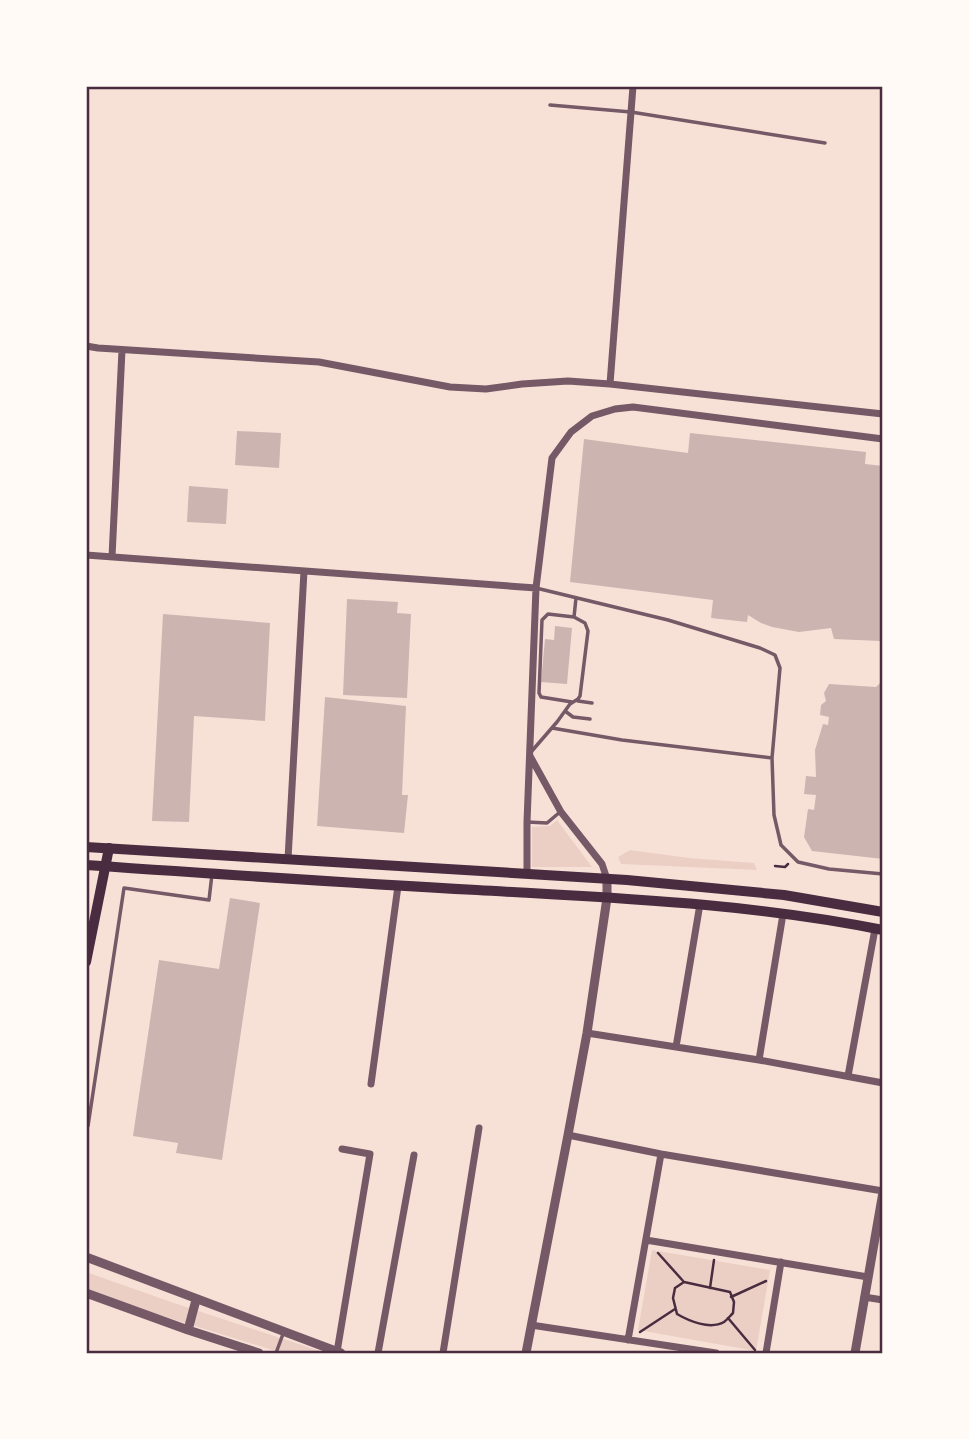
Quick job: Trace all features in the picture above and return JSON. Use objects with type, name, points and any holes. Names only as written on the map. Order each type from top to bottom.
[{"type":"main road","points":[[86,846],[607,879],[784,895],[883,912]]},
{"type":"main road","points":[[86,962],[109,848]]},
{"type":"main road","points":[[86,865],[700,904],[879,929]]},
{"type":"street","points":[[610,384],[633,86]]},
{"type":"street","points":[[86,346],[319,362],[450,387],[486,389],[522,383],[568,381],[883,414]]},
{"type":"street","points":[[112,557],[122,350]]},
{"type":"street","points":[[527,874],[536,588],[552,458],[570,432],[592,415],[633,407],[883,439]]},
{"type":"street","points":[[86,555],[536,588]]},
{"type":"street","points":[[288,859],[304,571]]},
{"type":"street","points":[[526,1353],[587,1033],[607,898],[607,879],[601,864],[561,811],[530,755]]},
{"type":"street","points":[[371,1084],[398,886]]},
{"type":"street","points":[[676,1047],[700,904]]},
{"type":"street","points":[[759,1060],[783,914]]},
{"type":"street","points":[[848,1076],[879,929]]},
{"type":"street","points":[[587,1033],[883,1083]]},
{"type":"street","points":[[443,1353],[479,1128]]},
{"type":"street","points":[[568,1135],[661,1154],[883,1191],[855,1353]]},
{"type":"street","points":[[86,1257],[339,1352],[370,1154],[342,1149]]},
{"type":"street","points":[[628,1340],[661,1154]]},
{"type":"street","points":[[378,1353],[414,1155]]},
{"type":"street","points":[[646,1240],[868,1277]]},
{"type":"street","points":[[766,1353],[781,1262]]},
{"type":"street","points":[[86,1293],[259,1353]]},
{"type":"street","points":[[864,1297],[883,1300]]},
{"type":"street","points":[[188,1330],[196,1300]]},
{"type":"street","points":[[531,1325],[716,1353]]},
{"type":"lane","points":[[550,105],[631,112],[825,143]]},
{"type":"lane","points":[[536,588],[678,622],[775,655],[780,668],[772,758],[774,815],[781,845],[798,862],[829,869],[883,874]]},
{"type":"lane","points":[[574,617],[576,597]]},
{"type":"lane","points":[[530,755],[565,711],[574,701],[580,695],[588,631],[584,622],[574,617],[548,614],[542,620],[538,693],[541,697],[574,701],[592,703]]},
{"type":"lane","points":[[565,711],[573,718],[590,719]]},
{"type":"lane","points":[[552,728],[772,758]]},
{"type":"lane","points":[[527,822],[547,823],[561,811]]},
{"type":"lane","points":[[86,1126],[124,888],[209,900],[212,874]]},
{"type":"lane","points":[[276,1353],[284,1332]]},
{"type":"path","points":[[775,866],[785,867],[794,858]]},
{"type":"path","points":[[646,1240],[684,1282],[730,1293],[734,1302],[733,1313],[723,1323],[709,1325],[690,1321],[677,1314],[673,1298],[675,1288],[684,1282]]},
{"type":"path","points":[[710,1288],[716,1251]]},
{"type":"path","points":[[731,1297],[766,1282]]},
{"type":"path","points":[[628,1340],[676,1309]]},
{"type":"path","points":[[728,1318],[758,1353]]},
{"type":"shaded area","points":[[557,820],[592,867],[532,867],[532,827],[550,826]]},
{"type":"shaded area","points":[[630,850],[754,863],[757,870],[621,864],[618,857]]},
{"type":"shaded area","points":[[652,1250],[770,1270],[756,1351],[638,1330]]},
{"type":"shaded area","points":[[86,1272],[326,1353],[282,1353],[86,1292]]},
{"type":"building","points":[[237,431],[281,433],[279,468],[235,465]]},
{"type":"building","points":[[690,433],[866,452],[865,464],[883,466],[883,646],[880,641],[834,639],[831,628],[799,632],[772,627],[748,615],[747,622],[711,618],[713,600],[570,582],[584,439],[688,453]]},
{"type":"building","points":[[189,486],[228,489],[226,524],[187,522]]},
{"type":"building","points":[[347,599],[398,602],[397,613],[411,614],[407,698],[343,695]]},
{"type":"building","points":[[163,614],[270,623],[265,721],[194,716],[189,822],[152,821]]},
{"type":"building","points":[[555,626],[572,628],[567,684],[541,682],[545,639],[554,640]]},
{"type":"building","points":[[883,680],[883,859],[812,851],[804,837],[808,809],[814,810],[816,795],[804,794],[806,776],[816,777],[815,750],[823,724],[828,725],[829,717],[820,715],[821,705],[826,701],[824,693],[829,684],[876,687]]},
{"type":"building","points":[[325,697],[406,706],[402,795],[408,795],[404,833],[317,826]]},
{"type":"building","points":[[230,898],[260,903],[222,1160],[176,1153],[178,1143],[133,1136],[159,960],[219,969]]}]
